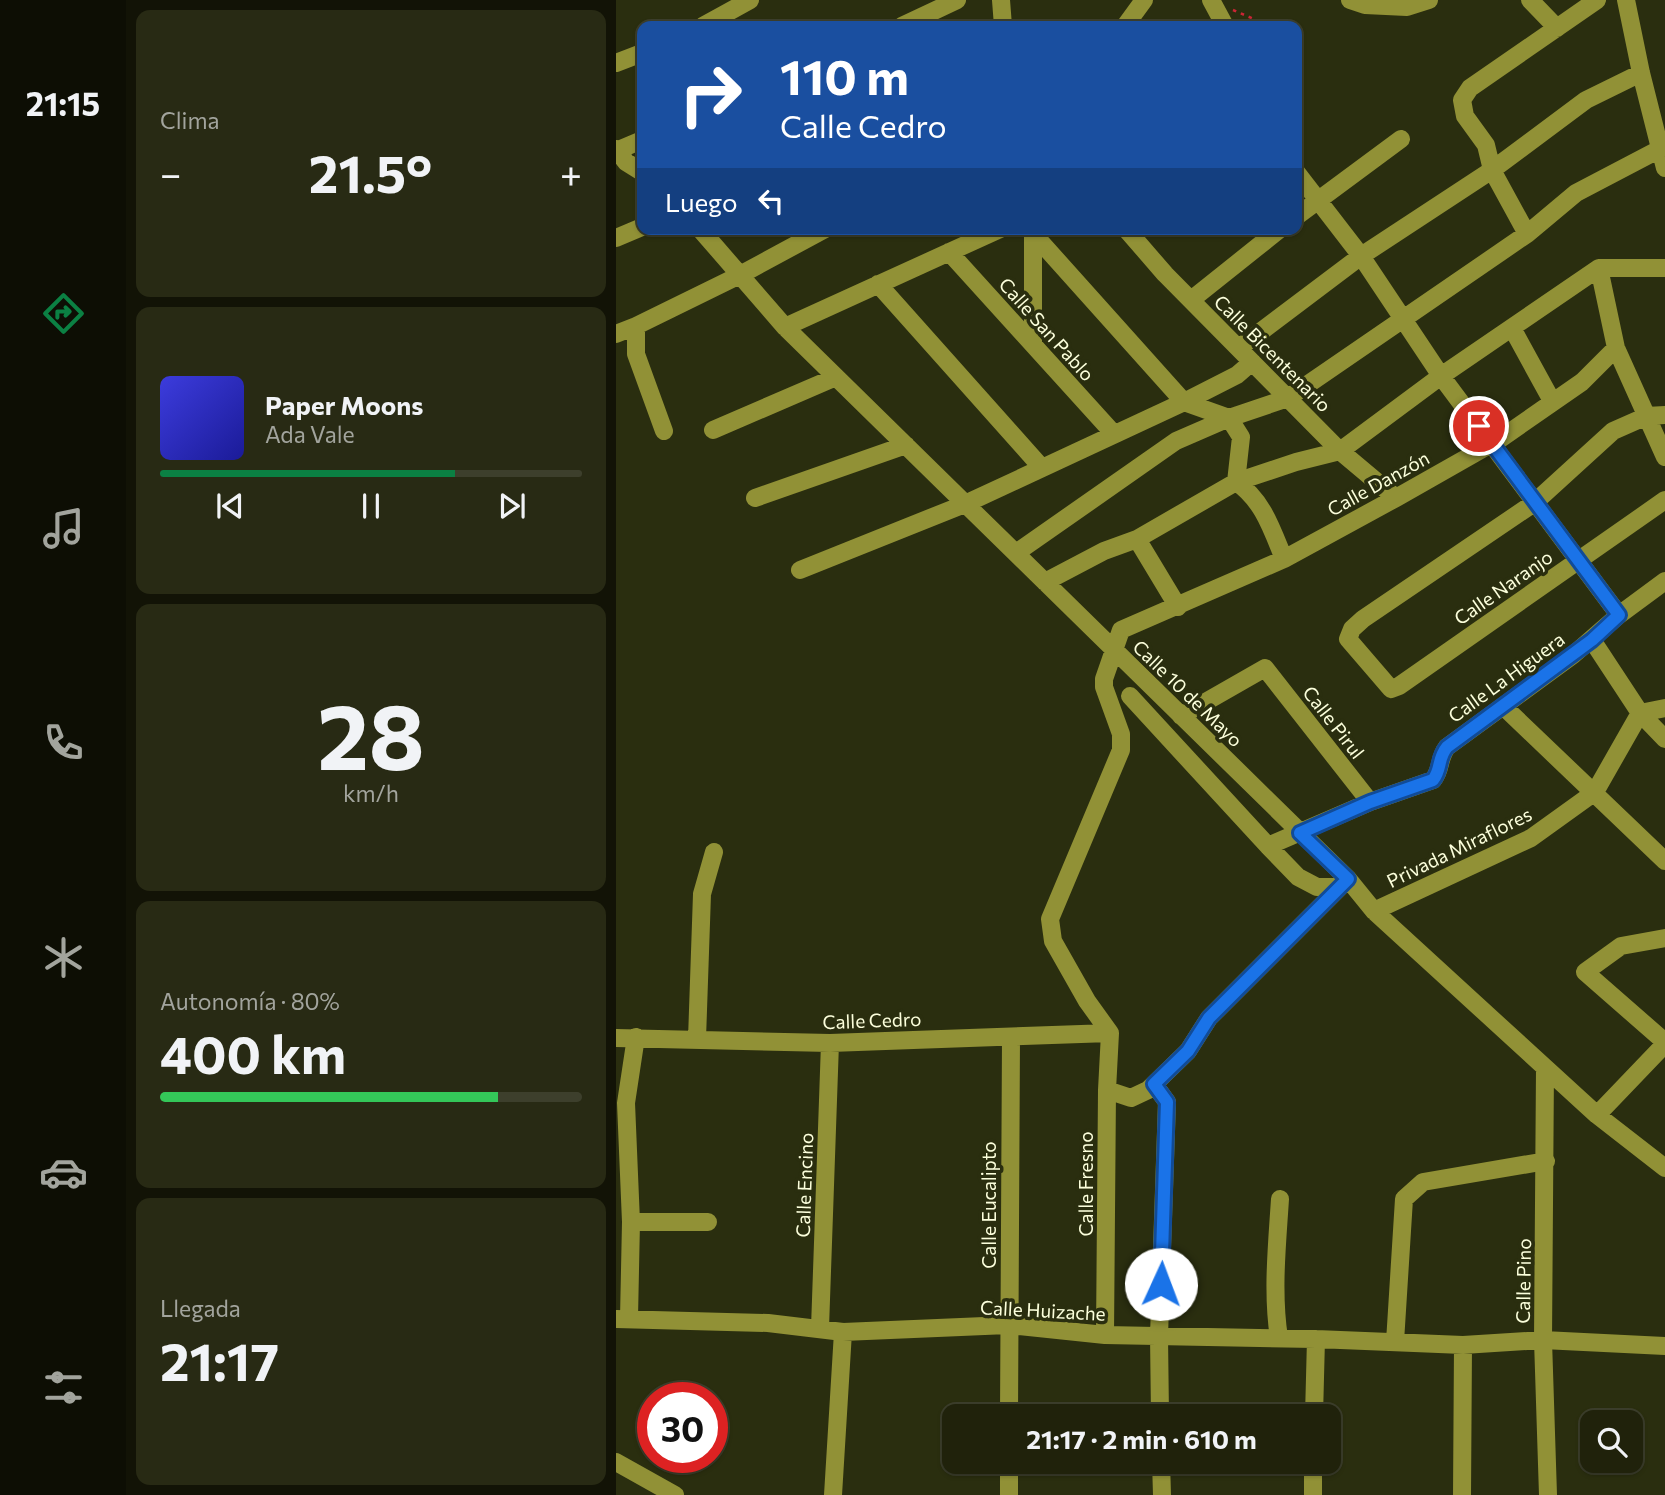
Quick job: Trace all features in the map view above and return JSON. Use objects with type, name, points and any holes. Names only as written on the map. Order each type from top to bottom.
[{"type":"street","points":[[712,21],[750,0]]},
{"type":"street","points":[[913,21],[957,0]]},
{"type":"street","points":[[1001,0],[1003,21]]},
{"type":"street","points":[[1129,21],[1144,0]]},
{"type":"street","points":[[1350,0],[1365,5],[1407,7],[1429,0]]},
{"type":"street","points":[[1531,0],[1557,28]]},
{"type":"street","points":[[1527,234],[1492,170],[1486,145],[1465,116],[1462,100],[1470,88],[1597,0]]},
{"type":"street","points":[[1626,0],[1641,73],[1658,110],[1660,149],[1665,168]]},
{"type":"street","points":[[1217,3],[1223,21]]},
{"type":"street","points":[[616,63],[637,54]]},
{"type":"street","points":[[1239,348],[1361,256],[1492,170],[1586,100],[1641,73]]},
{"type":"street","points":[[1302,212],[1401,139]]},
{"type":"street","points":[[637,143],[616,150],[626,162],[637,169]]},
{"type":"street","points":[[1016,553],[1176,441],[1229,418],[1288,398],[1527,234],[1576,193],[1660,149]]},
{"type":"street","points":[[1302,180],[1361,256],[1441,376],[1619,615]]},
{"type":"street","points":[[616,238],[637,229]]},
{"type":"street","name":"Calle 10 de Mayo","points":[[705,235],[785,327],[1300,833],[1344,883],[1597,1115],[1665,1168]]},
{"type":"street","points":[[616,334],[740,275],[811,235]]},
{"type":"street","points":[[785,327],[987,235]]},
{"type":"street","points":[[1031,235],[1033,344]]},
{"type":"street","points":[[1035,235],[1184,402],[1229,418],[1241,437],[1236,482]]},
{"type":"street","name":"Calle Bicentenario","points":[[1131,235],[1191,300],[1340,451],[1396,498]]},
{"type":"street","points":[[1191,300],[1272,235]]},
{"type":"street","name":"Calle San Pablo","points":[[949,252],[1114,434]]},
{"type":"street","points":[[1045,582],[1104,551],[1137,539],[1236,482],[1296,461],[1340,451],[1441,376],[1599,268],[1665,268]]},
{"type":"street","points":[[1599,268],[1616,348],[1665,457]]},
{"type":"street","points":[[878,284],[1042,468]]},
{"type":"street","points":[[636,326],[636,354],[664,431]]},
{"type":"street","points":[[1512,328],[1552,401]]},
{"type":"street","name":"Calle Danzón","points":[[1114,649],[1121,631],[1284,559],[1492,443],[1582,382],[1616,348]]},
{"type":"street","points":[[800,570],[965,503],[1042,468],[1184,402],[1237,375],[1252,362]]},
{"type":"street","points":[[713,430],[836,377]]},
{"type":"street","points":[[1534,503],[1613,431],[1647,416],[1665,415]]},
{"type":"street","points":[[755,498],[905,445]]},
{"type":"street","points":[[1236,482],[1249,491],[1265,513],[1284,559]]},
{"type":"street","name":"Calle Naranjo","points":[[1534,503],[1352,629],[1348,639],[1391,689],[1665,500]]},
{"type":"street","points":[[1137,539],[1178,607]]},
{"type":"street","name":"Calle La Higuera","points":[[1268,846],[1370,802],[1433,780],[1439,773],[1440,755],[1447,747],[1592,640],[1619,615],[1665,581]]},
{"type":"street","points":[[1592,640],[1640,713],[1665,739]]},
{"type":"street","points":[[1114,649],[1104,687],[1121,734]]},
{"type":"street","name":"Calle Pirul","points":[[1181,716],[1265,668],[1370,802]]},
{"type":"street","points":[[1110,1033],[1087,1001],[1053,941],[1051,919],[1121,750],[1121,734],[1136,671]]},
{"type":"street","points":[[1130,696],[1298,877],[1317,887],[1344,883]]},
{"type":"street","points":[[1503,706],[1665,860]]},
{"type":"street","points":[[1595,792],[1640,713],[1665,708]]},
{"type":"street","points":[[1198,768],[1204,738]]},
{"type":"street","name":"Privada Miraflores","points":[[1374,911],[1531,838],[1595,792]]},
{"type":"street","points":[[697,1039],[702,894],[714,852]]},
{"type":"street","points":[[1107,1090],[1132,1098],[1148,1090],[1188,1051],[1209,1018],[1344,883]]},
{"type":"street","points":[[1597,1115],[1665,1043],[1585,972],[1620,946],[1665,938]]},
{"type":"street","name":"Calle Cedro","points":[[616,1038],[830,1043],[1110,1033]]},
{"type":"street","name":"Calle Fresno","points":[[1105,1335],[1110,1033]]},
{"type":"street","points":[[622,1319],[631,1222],[623,1170],[626,1103],[636,1037]]},
{"type":"street","name":"Calle Eucalipto","points":[[1009,1404],[1010,1037]]},
{"type":"street","name":"Calle Encino","points":[[820,1328],[830,1043]]},
{"type":"street","name":"Calle Pino","points":[[1545,1068],[1544,1340],[1548,1495]]},
{"type":"street","points":[[1154,1084],[1167,1102],[1159,1336],[1160,1404]]},
{"type":"street","points":[[1395,1342],[1404,1199],[1423,1182],[1546,1161]]},
{"type":"street","points":[[1279,1338],[1274,1288],[1280,1199]]},
{"type":"street","points":[[631,1222],[708,1222]]},
{"type":"street","name":"Calle Huizache","points":[[622,1319],[768,1323],[843,1332],[1008,1325],[1105,1335],[1463,1345],[1544,1340],[1665,1346]]},
{"type":"street","points":[[833,1495],[843,1332]]},
{"type":"street","points":[[1314,1404],[1316,1339]]},
{"type":"street","points":[[1462,1495],[1463,1345]]},
{"type":"street","points":[[616,1462],[674,1495]]},
{"type":"street","points":[[1009,1474],[1009,1495]]},
{"type":"street","points":[[1161,1474],[1162,1495]]},
{"type":"street","points":[[1312,1495],[1313,1474]]},
{"type":"path","points":[[1217,3],[1258,21]]},
{"type":"route","points":[[1161,1284],[1167,1102],[1154,1084],[1188,1051],[1209,1018],[1348,879],[1300,833],[1370,802],[1433,780],[1439,773],[1440,755],[1447,747],[1592,640],[1619,615],[1479,426]]}]
